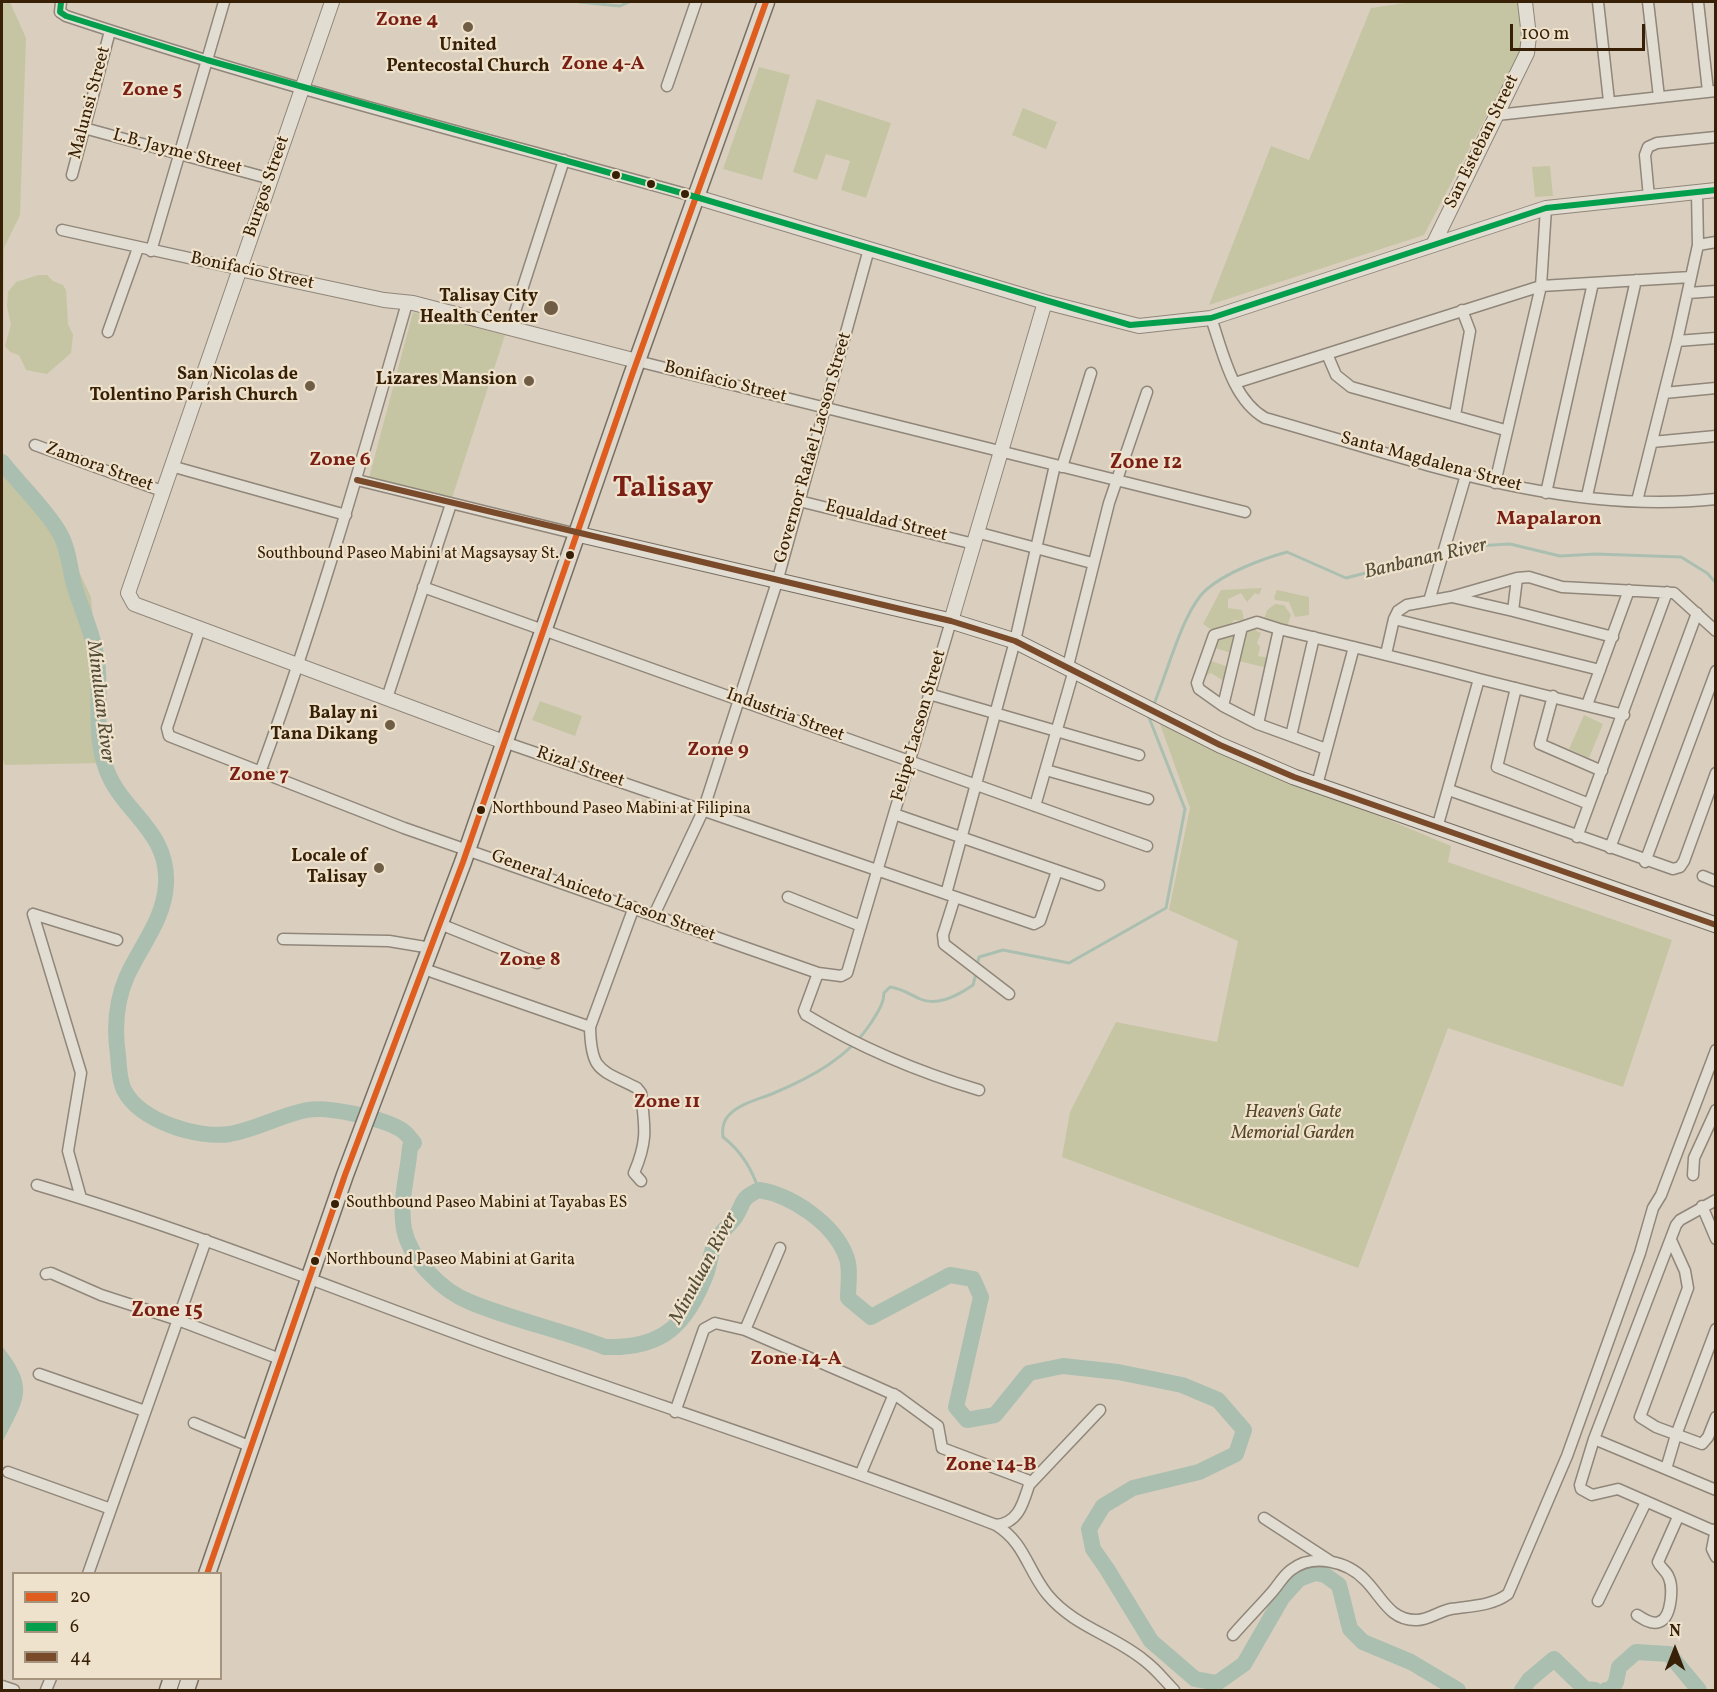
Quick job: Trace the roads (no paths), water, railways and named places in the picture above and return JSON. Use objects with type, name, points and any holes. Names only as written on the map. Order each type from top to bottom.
[{"type":"main road","points":[[208,1572],[249,1446],[308,1280],[371,1104],[468,848],[637,361],[766,2]]},
{"type":"main road","points":[[577,534],[951,621],[1015,641],[1220,745],[1317,785],[1716,925]]},
{"type":"street","points":[[61,2],[60,12],[66,16],[110,31],[696,197],[1045,302],[1139,326],[1211,318],[1546,208],[1716,190]]},
{"type":"street","points":[[151,251],[224,2]]},
{"type":"street","name":"Burgos Street","points":[[133,578],[332,2]]},
{"type":"street","points":[[667,86],[696,2]]},
{"type":"street","name":"San Esteban Street","points":[[1433,245],[1529,46],[1525,2]]},
{"type":"street","points":[[1598,2],[1609,101]]},
{"type":"street","points":[[1648,2],[1659,97]]},
{"type":"street","points":[[1497,115],[1712,91],[1698,2]]},
{"type":"street","name":"Malunsi Street","points":[[72,175],[110,31]]},
{"type":"street","name":"L.B. Jayme Street","points":[[84,128],[271,179]]},
{"type":"street","points":[[1648,197],[1645,154],[1648,147],[1657,143],[1716,137]]},
{"type":"street","points":[[510,327],[564,160]]},
{"type":"street","points":[[1637,501],[1677,341],[1698,245],[1697,192]]},
{"type":"street","points":[[1454,201],[1453,221],[1470,230],[1481,229]]},
{"type":"street","points":[[1495,483],[1505,430],[1541,286],[1546,208]]},
{"type":"street","name":"Bonifacio Street","points":[[62,230],[510,327],[637,361],[1245,512]]},
{"type":"street","points":[[1698,245],[1716,243]]},
{"type":"street","points":[[108,332],[138,248]]},
{"type":"street","name":"Governor Rafael Lacson Street","points":[[654,915],[703,811],[739,700],[777,582],[869,249]]},
{"type":"street","points":[[1235,383],[1541,286],[1691,277]]},
{"type":"street","points":[[1587,496],[1635,280]]},
{"type":"street","points":[[1546,493],[1593,284]]},
{"type":"street","points":[[1688,293],[1716,291]]},
{"type":"street","name":"Felipe Lacson Street","points":[[844,976],[861,926],[1045,302]]},
{"type":"street","points":[[261,770],[299,666],[357,480],[407,303]]},
{"type":"street","points":[[1455,416],[1470,331],[1462,310]]},
{"type":"street","name":"Santa Magdalena Street","points":[[1211,318],[1235,383],[1247,404],[1265,418],[1495,483],[1546,493],[1637,501],[1716,499]]},
{"type":"street","points":[[1677,341],[1716,338]]},
{"type":"street","points":[[1327,354],[1336,375],[1351,387],[1505,430]]},
{"type":"street","points":[[1009,994],[971,966],[942,940],[961,838],[1015,641],[1034,549],[1091,373]]},
{"type":"street","points":[[1664,393],[1716,388]]},
{"type":"street","points":[[1035,806],[1071,668],[1092,563],[1147,392]]},
{"type":"street","points":[[1652,442],[1716,436]]},
{"type":"street","name":"Zamora Street","points":[[34,445],[162,492]]},
{"type":"street","points":[[171,465],[346,515]]},
{"type":"street","points":[[1430,601],[1466,475]]},
{"type":"street","points":[[357,480],[577,534]]},
{"type":"street","name":"Equaldad Street","points":[[799,501],[1092,563]]},
{"type":"street","points":[[387,699],[451,504]]},
{"type":"street","name":"Rizal Street","points":[[133,578],[128,593],[134,604],[504,742],[950,896],[1038,924],[1057,872]]},
{"type":"street","points":[[1513,611],[1517,578]]},
{"type":"street","points":[[1386,654],[1394,619],[1402,608],[1517,578],[1537,578],[1562,587],[1667,592],[1682,598],[1716,631]]},
{"type":"street","name":"Industria Street","points":[[423,587],[1147,846]]},
{"type":"street","points":[[1587,705],[1629,590]]},
{"type":"street","points":[[1577,837],[1624,715],[1667,592]]},
{"type":"street","points":[[1451,597],[1613,637]]},
{"type":"street","points":[[1610,848],[1697,613]]},
{"type":"street","points":[[1394,619],[1600,669]]},
{"type":"street","points":[[1326,749],[1258,724],[1223,706],[1199,689],[1197,683],[1214,635],[1257,622],[1624,715]]},
{"type":"street","points":[[1223,706],[1242,627]]},
{"type":"street","name":"General Aniceto Lacson Street","points":[[200,629],[167,728],[169,736],[261,770],[404,828],[468,848],[818,973],[844,976]]},
{"type":"street","points":[[1258,724],[1279,629]]},
{"type":"street","points":[[1291,736],[1314,637]]},
{"type":"street","points":[[1317,785],[1354,647]]},
{"type":"street","points":[[1645,862],[1716,671]]},
{"type":"street","points":[[1437,828],[1479,679]]},
{"type":"street","points":[[1516,688],[1497,767],[1589,804]]},
{"type":"street","points":[[929,694],[1139,755]]},
{"type":"street","points":[[1552,696],[1540,744],[1602,771]]},
{"type":"street","points":[[1046,770],[1148,799]]},
{"type":"street","points":[[1449,790],[1645,862],[1673,870],[1680,867],[1716,773]]},
{"type":"street","points":[[894,814],[1099,885]]},
{"type":"street","points":[[1703,876],[1715,880]]},
{"type":"street","points":[[788,897],[861,926]]},
{"type":"street","points":[[634,907],[590,1027],[591,1053],[599,1069],[637,1088],[641,1093],[646,1136],[644,1149],[634,1173],[641,1181]]},
{"type":"street","points":[[81,1198],[68,1151],[81,1073],[33,914],[117,940]]},
{"type":"street","points":[[440,924],[537,963]]},
{"type":"street","points":[[283,939],[389,941],[431,948]]},
{"type":"street","points":[[424,969],[590,1027]]},
{"type":"street","points":[[818,973],[805,1014],[859,1044],[935,1078],[979,1090]]},
{"type":"street","points":[[1264,1518],[1330,1561],[1364,1578],[1396,1616],[1418,1621],[1441,1611],[1486,1604],[1508,1594],[1567,1456],[1640,1253],[1653,1208],[1661,1195],[1716,1050]]},
{"type":"street","points":[[1693,1175],[1694,1158],[1715,1114]]},
{"type":"street","points":[[37,1185],[206,1240],[308,1280],[675,1412],[861,1473],[996,1525],[1009,1533],[1021,1547],[1037,1579],[1064,1612],[1146,1661],[1174,1690]]},
{"type":"street","points":[[1716,1200],[1680,1220],[1594,1439],[1580,1481],[1581,1489],[1592,1494],[1618,1489],[1678,1517],[1715,1531],[1712,1549],[1716,1557]]},
{"type":"street","points":[[1702,1206],[1716,1239]]},
{"type":"street","points":[[89,1572],[206,1240]]},
{"type":"street","points":[[1671,1240],[1685,1271],[1688,1288],[1640,1413],[1644,1422],[1702,1444],[1708,1437],[1716,1417]]},
{"type":"street","points":[[744,1330],[780,1248]]},
{"type":"street","points":[[46,1274],[51,1273],[101,1295],[178,1320],[280,1359]]},
{"type":"street","points":[[675,1412],[704,1329],[715,1323],[744,1330],[894,1394],[938,1425],[942,1448],[1019,1476],[1027,1480],[1029,1485]]},
{"type":"street","points":[[1666,1469],[1676,1435],[1716,1329]]},
{"type":"street","points":[[39,1374],[145,1411]]},
{"type":"street","points":[[861,1473],[894,1394]]},
{"type":"street","points":[[996,1525],[1011,1521],[1018,1513],[1029,1485],[1100,1410]]},
{"type":"street","points":[[194,1423],[249,1446]]},
{"type":"street","points":[[1594,1439],[1716,1490]]},
{"type":"street","points":[[8,1472],[111,1509]]},
{"type":"street","points":[[1598,1600],[1646,1502]]},
{"type":"street","points":[[1637,1616],[1648,1621],[1659,1622],[1664,1619],[1670,1580],[1658,1562],[1678,1517]]},
{"type":"street","points":[[1233,1635],[1292,1569],[1313,1561],[1330,1561]]},
{"type":"street","points":[[2,1686],[14,1690]]},
{"type":"waterway","points":[[579,2],[620,6],[629,2]]},
{"type":"waterway","name":"Minuluan River","points":[[2,462],[46,514],[62,538],[95,650],[98,672],[98,717],[104,762],[120,794],[151,833],[165,864],[166,884],[161,909],[127,976],[120,995],[116,1025],[121,1082],[132,1101],[143,1111],[171,1126],[202,1134],[240,1132],[297,1112],[316,1109],[354,1114],[400,1129],[414,1143],[410,1147],[403,1198],[404,1229],[413,1252],[429,1273],[449,1290],[470,1302],[605,1347],[643,1344],[670,1330],[681,1320],[699,1291],[718,1237],[736,1216],[746,1198],[759,1190],[772,1193],[798,1205],[822,1222],[832,1233],[848,1260],[848,1298],[871,1317],[950,1275],[973,1279],[981,1297],[956,1407],[967,1420],[995,1415],[1029,1373],[1063,1366],[1118,1372],[1182,1385],[1218,1400],[1244,1430],[1236,1454],[1199,1472],[1133,1488],[1103,1506],[1089,1529],[1093,1549],[1151,1641],[1195,1679],[1217,1683],[1244,1664],[1282,1598],[1299,1579],[1315,1573],[1325,1575],[1339,1585],[1350,1629],[1363,1642],[1411,1662],[1458,1690]]},
{"type":"waterway","name":"Banbanan River","points":[[1446,552],[1475,546],[1510,544],[1560,556],[1596,554],[1681,557],[1707,573],[1716,583]]},
{"type":"waterway","name":"Banbanan River","points":[[1153,706],[1190,611],[1207,589],[1235,572],[1287,552],[1346,578],[1440,554]]},
{"type":"waterway","name":"Banbanan River","points":[[977,967],[979,957],[1003,950],[1069,963],[1166,908],[1185,809],[1148,715]]},
{"type":"waterway","name":"Banbanan River","points":[[759,1190],[745,1161],[723,1137],[723,1125],[729,1115],[744,1104],[816,1073],[841,1056],[871,1023],[881,1005],[884,993],[890,987],[927,1001],[941,1000],[973,985],[976,974]]},
{"type":"waterway","name":"Minuluan River","points":[[1606,1690],[1611,1690],[1616,1682],[1619,1667],[1636,1652],[1669,1654],[1699,1690]]},
{"type":"waterway","name":"Minuluan River","points":[[1522,1690],[1529,1680],[1554,1659],[1585,1689],[1595,1690]]},
{"type":"place","name":"United Pentecostal Church","points":[[468,27]]},
{"type":"place","name":"Talisay City Health Center","points":[[551,308]]},
{"type":"place","name":"Lizares Mansion","points":[[529,381]]},
{"type":"place","name":"San Nicolas de Tolentino Parish Church","points":[[310,386]]},
{"type":"place","name":"Southbound Paseo Mabini at Magsaysay St.","points":[[570,555]]},
{"type":"place","name":"Balay ni Tana Dikang","points":[[390,725]]},
{"type":"place","name":"Northbound Paseo Mabini at Filipina","points":[[481,810]]},
{"type":"place","name":"Locale of Talisay","points":[[379,868]]},
{"type":"place","name":"Southbound Paseo Mabini at Tayabas ES","points":[[335,1204]]},
{"type":"place","name":"Northbound Paseo Mabini at Garita","points":[[315,1261]]},
{"type":"district","name":"Zone 4","points":[[407,21]]},
{"type":"district","name":"Zone 4-A","points":[[603,65]]},
{"type":"district","name":"Zone 5","points":[[152,91]]},
{"type":"district","name":"Zone 6","points":[[340,461]]},
{"type":"district","name":"Zone 12","points":[[1146,464]]},
{"type":"district","name":"Talisay","points":[[663,490]]},
{"type":"district","name":"Mapalaron","points":[[1549,520]]},
{"type":"district","name":"Zone 9","points":[[718,751]]},
{"type":"district","name":"Zone 7","points":[[259,776]]},
{"type":"district","name":"Zone 8","points":[[530,961]]},
{"type":"district","name":"Zone 11","points":[[667,1103]]},
{"type":"district","name":"Zone 15","points":[[167,1312]]},
{"type":"district","name":"Zone 14-A","points":[[796,1360]]},
{"type":"district","name":"Zone 14-B","points":[[991,1466]]},
{"type":"park label","name":"Heaven's Gate Memorial Garden","points":[[1293,1124]]}]
